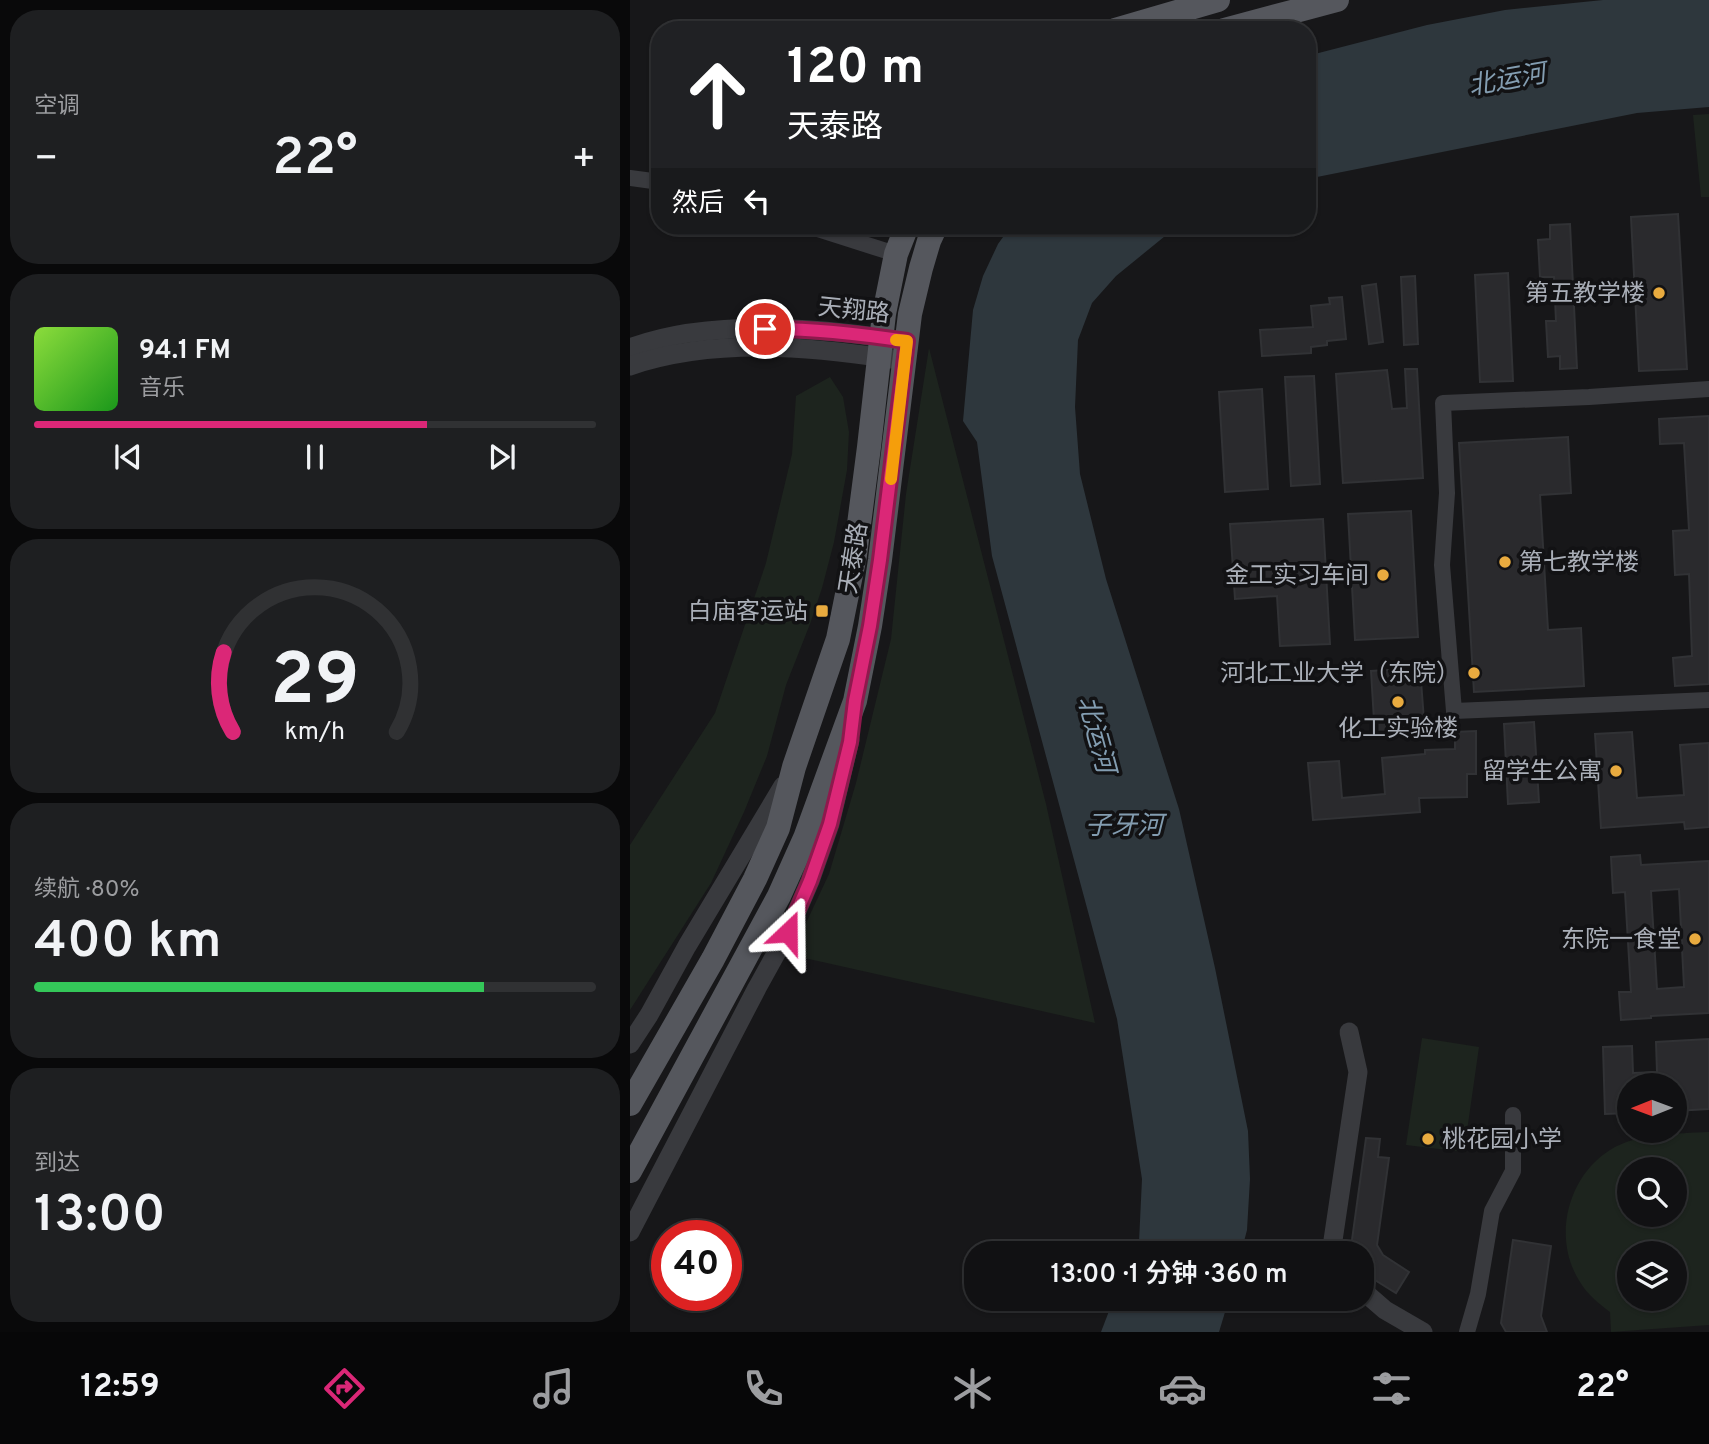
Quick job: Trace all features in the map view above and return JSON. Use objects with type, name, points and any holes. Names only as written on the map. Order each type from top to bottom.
[{"type":"main road","points":[[1146,21],[1218,0]]},
{"type":"main road","points":[[1258,21],[1337,0]]},
{"type":"main road","name":"天泰路","points":[[755,879],[778,828],[794,767],[838,639],[857,541],[880,347],[896,254],[903,235]]},
{"type":"main road","name":"天泰路","points":[[630,1171],[779,896],[805,838],[855,701],[870,626],[910,314],[932,235]]},
{"type":"main road","points":[[630,1074],[755,879]]},
{"type":"main road","points":[[630,1104],[713,960],[755,879]]},
{"type":"street","points":[[630,178],[651,180]]},
{"type":"street","points":[[836,235],[896,254]]},
{"type":"street","name":"天翔路","points":[[630,348],[690,332],[788,328],[906,351]]},
{"type":"street","name":"天翔路","points":[[630,366],[657,357],[740,348],[880,347]]},
{"type":"street","points":[[1709,389],[1443,403],[1447,493],[1442,565],[1454,711],[1709,699]]},
{"type":"street","points":[[630,1232],[788,932],[810,881],[830,824],[850,742],[855,701]]},
{"type":"street","points":[[630,1044],[794,767]]},
{"type":"street","points":[[1333,1241],[1358,1072],[1349,1032]]},
{"type":"street","points":[[1467,1332],[1479,1294],[1492,1211],[1513,1171],[1513,1115]]},
{"type":"street","points":[[1374,1300],[1423,1332]]},
{"type":"shaded area","points":[[1709,114],[1709,197],[1701,197],[1693,115]]},
{"type":"shaded area","points":[[929,348],[1046,804],[1095,1023],[791,955],[829,874],[856,783],[891,639],[906,494]]},
{"type":"shaded area","points":[[830,377],[843,397],[849,432],[847,470],[834,542],[822,588],[786,685],[767,756],[744,812],[711,883],[630,1010],[630,845],[715,713],[766,563],[792,454],[796,396]]},
{"type":"shaded area","points":[[1422,1038],[1479,1047],[1464,1152],[1406,1145]]},
{"type":"shaded area","points":[[1709,1132],[1709,1325],[1611,1332],[1610,1312],[1586,1291],[1571,1265],[1566,1228],[1574,1192],[1595,1162],[1621,1144],[1687,1143],[1687,1133]]},
{"type":"water","name":"北运河","points":[[1603,0],[1709,0],[1709,107],[1637,113],[1316,177],[1316,54],[1427,25],[1505,10]]},
{"type":"water","name":"子牙河","points":[[1004,235],[1166,235],[1116,276],[1092,303],[1078,340],[1075,407],[1080,474],[1106,579],[1179,809],[1215,968],[1248,1131],[1250,1179],[1244,1241],[1139,1241],[1142,1179],[1117,1019],[992,556],[977,442],[963,421],[973,310],[983,276]]},
{"type":"water","points":[[1109,1311],[1225,1311],[1219,1332],[1101,1332]]},
{"type":"building","name":"第五教学楼","points":[[1678,214],[1687,369],[1639,371],[1631,217]]},
{"type":"building","points":[[1570,224],[1577,368],[1560,369],[1560,356],[1548,357],[1546,321],[1556,321],[1554,277],[1540,277],[1538,240],[1550,239],[1550,225]]},
{"type":"building","points":[[1508,273],[1513,381],[1480,382],[1475,275]]},
{"type":"building","points":[[1415,276],[1418,344],[1404,345],[1401,277]]},
{"type":"building","points":[[1376,284],[1383,342],[1369,344],[1362,286]]},
{"type":"building","points":[[1342,297],[1346,339],[1327,341],[1327,345],[1311,347],[1311,353],[1262,356],[1260,330],[1313,327],[1311,306],[1330,304],[1329,298]]},
{"type":"building","points":[[1405,369],[1417,369],[1423,478],[1343,483],[1336,374],[1387,370],[1392,409],[1407,408]]},
{"type":"building","points":[[1314,376],[1320,484],[1291,486],[1285,377]]},
{"type":"building","points":[[1262,389],[1268,489],[1225,492],[1219,392]]},
{"type":"building","points":[[1709,416],[1709,684],[1675,686],[1673,658],[1692,656],[1689,574],[1675,575],[1673,531],[1689,530],[1684,443],[1660,444],[1659,419]]},
{"type":"building","name":"第七教学楼","points":[[1568,437],[1571,493],[1540,495],[1548,630],[1581,628],[1584,686],[1474,692],[1459,443]]},
{"type":"building","name":"金工实习车间","points":[[1411,511],[1418,637],[1355,640],[1348,514]]},
{"type":"building","name":"金工实习车间","points":[[1323,519],[1330,644],[1280,646],[1277,596],[1235,599],[1230,524]]},
{"type":"building","name":"化工实验楼","points":[[1420,668],[1425,733],[1375,737],[1371,671]]},
{"type":"building","name":"化工实验楼","points":[[1534,722],[1539,802],[1508,804],[1504,724]]},
{"type":"building","points":[[1476,731],[1476,774],[1467,774],[1467,797],[1419,798],[1420,812],[1313,820],[1308,763],[1339,761],[1342,798],[1385,794],[1382,758],[1425,754],[1425,750],[1455,749],[1455,732]]},
{"type":"building","name":"留学生公寓","points":[[1632,732],[1637,798],[1684,795],[1680,745],[1709,743],[1709,827],[1685,829],[1684,822],[1601,828],[1595,734]]},
{"type":"building","points":[[1640,855],[1641,865],[1709,861],[1709,1013],[1621,1020],[1619,992],[1631,992],[1625,892],[1613,893],[1611,857]],"holes":[[[1679,889],[1684,987],[1657,989],[1651,891]]]},
{"type":"building","points":[[1709,1039],[1709,1109],[1687,1110],[1687,1073],[1633,1073],[1657,1072],[1656,1042]]},
{"type":"building","points":[[1632,1046],[1633,1073],[1617,1073],[1617,1114],[1605,1114],[1603,1047]]},
{"type":"building","points":[[1366,1138],[1380,1139],[1378,1157],[1389,1158],[1377,1245],[1383,1255],[1409,1272],[1396,1293],[1374,1279],[1374,1241],[1352,1241]]},
{"type":"building","points":[[1513,1240],[1551,1246],[1541,1316],[1547,1332],[1506,1332],[1501,1323]]},
{"type":"slow traffic","points":[[891,479],[907,341],[896,340]]},
{"type":"place","name":"第五教学楼","points":[[1659,293]]},
{"type":"place","name":"第七教学楼","points":[[1505,562]]},
{"type":"place","name":"金工实习车间","points":[[1383,575]]},
{"type":"place","name":"白庙客运站","points":[[822,611]]},
{"type":"place","name":"河北工业大学（东院）","points":[[1474,673]]},
{"type":"place","name":"化工实验楼","points":[[1398,702]]},
{"type":"place","name":"留学生公寓","points":[[1616,771]]},
{"type":"place","name":"东院一食堂","points":[[1695,939]]},
{"type":"place","name":"桃花园小学","points":[[1428,1139]]},
{"type":"route","points":[[765,329],[788,328],[907,341],[880,560],[850,742],[830,824],[788,932]]}]
